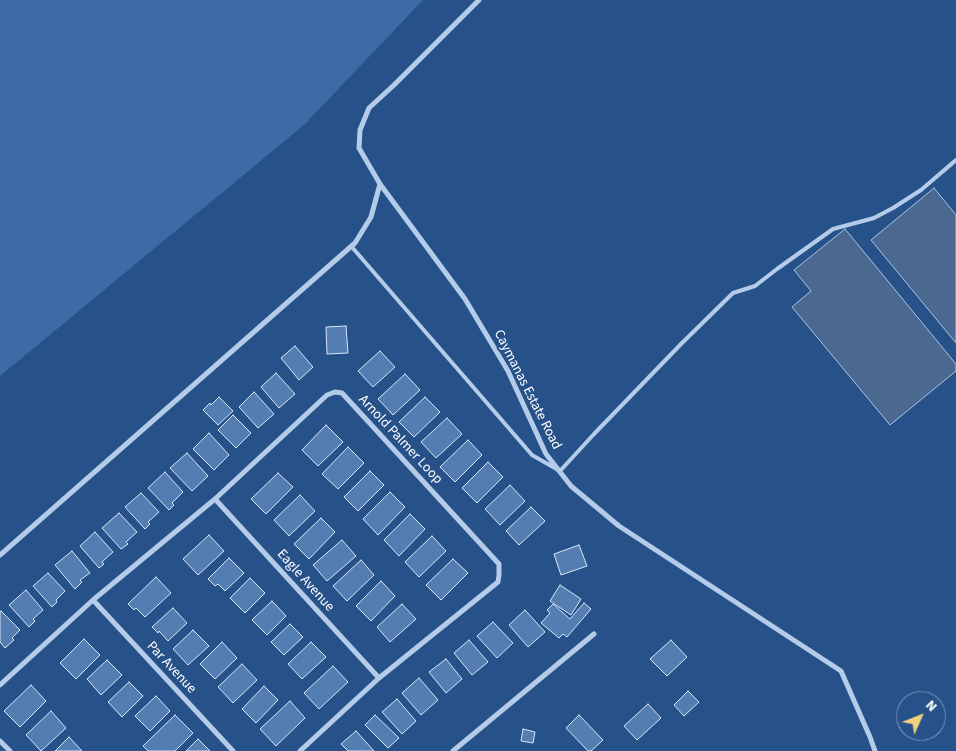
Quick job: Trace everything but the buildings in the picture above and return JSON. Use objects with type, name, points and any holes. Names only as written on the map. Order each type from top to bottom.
[{"type":"street","name":"Caymanas Estate Road","points":[[479,0],[369,108],[360,130],[359,148],[380,184],[465,299],[508,371],[546,454],[571,486],[619,526],[841,671],[874,751]]},
{"type":"street","points":[[0,555],[351,246],[370,217],[380,184]]},
{"type":"street","name":"Arnold Palmer Loop","points":[[0,685],[93,600],[215,499],[327,395],[335,392],[342,393],[492,557],[498,564],[499,575],[498,582],[379,678],[300,751]]},
{"type":"street","name":"Eagle Avenue","points":[[215,499],[379,678]]},
{"type":"street","name":"Par Avenue","points":[[93,600],[233,751]]},
{"type":"street","points":[[453,751],[594,634]]},
{"type":"street","points":[[0,741],[10,751]]},
{"type":"lane","points":[[351,246],[532,456],[560,472],[661,364],[733,293],[755,286],[833,229],[874,218],[893,208],[921,190],[956,160]]},
{"type":"shaded area","points":[[0,0],[423,0],[304,125],[0,376]]},
{"type":"shaded area","points":[[934,188],[956,215],[956,343],[871,240]]},
{"type":"shaded area","points":[[845,229],[956,364],[956,371],[890,425],[792,307],[811,291],[794,270]]}]
